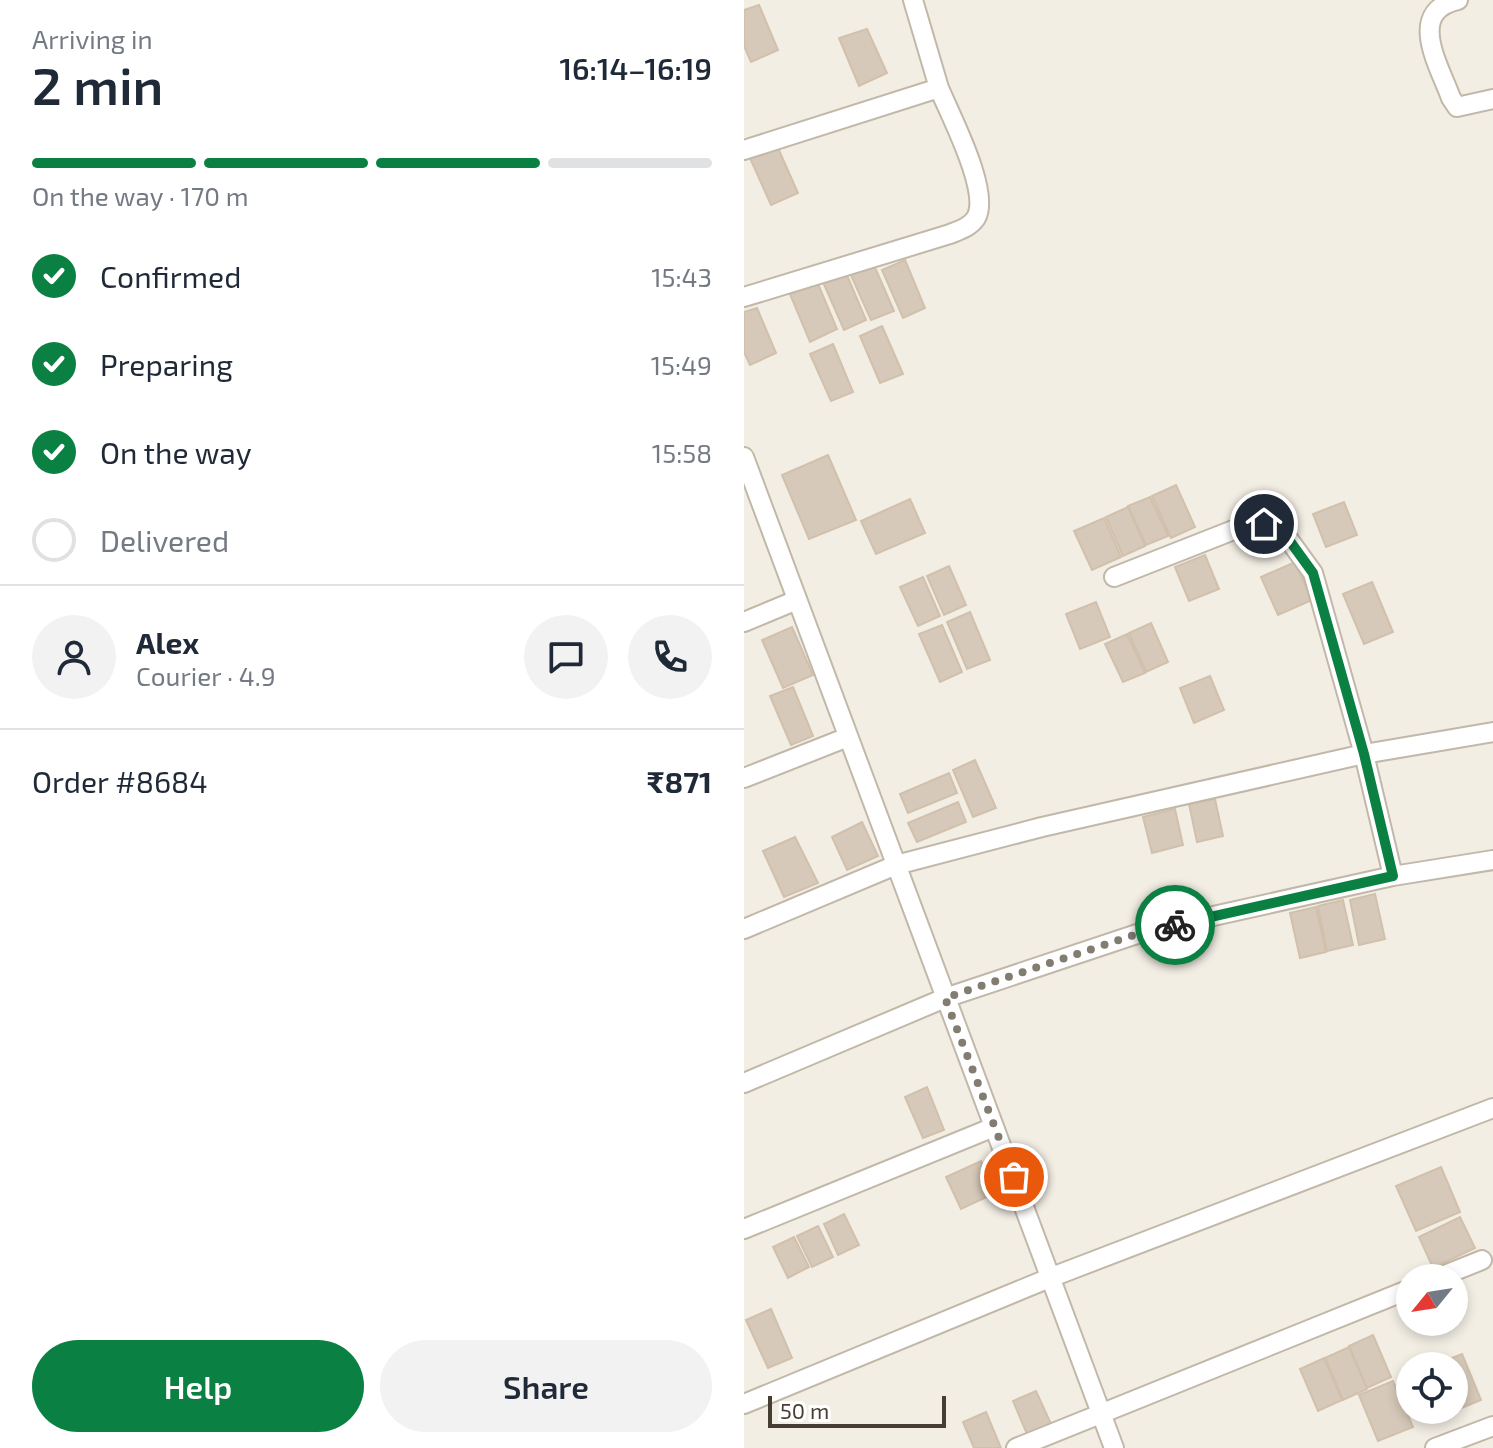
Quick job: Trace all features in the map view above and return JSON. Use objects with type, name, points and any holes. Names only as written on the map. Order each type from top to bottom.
[{"type":"street","points":[[744,297],[950,234],[969,226],[978,215],[979,186],[939,88],[913,0]]},
{"type":"street","points":[[1458,0],[1445,3],[1431,16],[1427,33],[1457,107],[1493,99]]},
{"type":"street","points":[[744,150],[939,88]]},
{"type":"street","points":[[744,460],[1114,1448]]},
{"type":"street","points":[[1114,577],[1236,529],[1264,524],[1284,533],[1313,573],[1364,754],[1393,876]]},
{"type":"street","points":[[744,622],[797,600]]},
{"type":"street","points":[[744,929],[896,865],[1042,827],[1364,754],[1493,732]]},
{"type":"street","points":[[744,778],[848,737]]},
{"type":"street","points":[[744,1083],[945,998],[1146,931],[1393,876],[1493,860]]},
{"type":"street","points":[[744,1404],[1052,1277],[1493,1108]]},
{"type":"street","points":[[744,1229],[994,1127]]},
{"type":"street","points":[[1468,1266],[1482,1260]]},
{"type":"street","points":[[1016,1448],[1396,1295]]},
{"type":"street","points":[[1435,1448],[1493,1426]]},
{"type":"building","points":[[759,5],[778,50],[751,62],[744,46],[744,10]]},
{"type":"building","points":[[867,29],[887,73],[859,86],[839,38]]},
{"type":"building","points":[[778,148],[798,193],[771,205],[750,158]]},
{"type":"building","points":[[905,260],[925,308],[903,318],[882,270]]},
{"type":"building","points":[[873,263],[894,311],[871,320],[850,273]]},
{"type":"building","points":[[846,273],[866,320],[844,330],[823,282]]},
{"type":"building","points":[[818,284],[837,329],[810,342],[790,294]]},
{"type":"building","points":[[757,308],[776,353],[750,365],[744,352],[744,312]]},
{"type":"building","points":[[882,326],[903,374],[880,383],[860,336]]},
{"type":"building","points":[[833,344],[853,392],[831,401],[810,354]]},
{"type":"building","points":[[828,455],[856,520],[809,539],[782,475]]},
{"type":"building","points":[[1176,485],[1195,527],[1171,538],[1152,496]]},
{"type":"building","points":[[1150,497],[1168,536],[1146,545],[1128,506]]},
{"type":"building","points":[[910,499],[925,533],[876,554],[861,521]]},
{"type":"building","points":[[1344,502],[1357,535],[1326,547],[1313,514]]},
{"type":"building","points":[[1128,507],[1145,546],[1123,556],[1106,517]]},
{"type":"building","points":[[1104,518],[1121,557],[1092,570],[1074,531]]},
{"type":"building","points":[[1205,555],[1219,589],[1189,601],[1175,567]]},
{"type":"building","points":[[1295,562],[1312,600],[1278,615],[1261,577]]},
{"type":"building","points":[[949,566],[966,605],[944,615],[927,576]]},
{"type":"building","points":[[923,577],[940,616],[918,626],[900,587]]},
{"type":"building","points":[[1372,582],[1393,632],[1364,644],[1343,594]]},
{"type":"building","points":[[1096,602],[1110,637],[1080,649],[1066,614]]},
{"type":"building","points":[[970,612],[990,660],[967,669],[947,622]]},
{"type":"building","points":[[1151,623],[1168,662],[1146,672],[1129,633]]},
{"type":"building","points":[[942,625],[962,672],[940,682],[919,634]]},
{"type":"building","points":[[792,627],[813,675],[783,688],[762,640]]},
{"type":"building","points":[[1127,634],[1145,673],[1123,682],[1105,644]]},
{"type":"building","points":[[1210,676],[1224,710],[1194,723],[1180,688]]},
{"type":"building","points":[[793,687],[813,736],[791,745],[770,696]]},
{"type":"building","points":[[975,760],[996,808],[973,817],[953,770]]},
{"type":"building","points":[[949,773],[957,793],[908,813],[900,794]]},
{"type":"building","points":[[1215,799],[1223,836],[1197,842],[1189,804]]},
{"type":"building","points":[[958,802],[966,822],[917,842],[908,823]]},
{"type":"building","points":[[1175,809],[1183,845],[1152,853],[1143,817]]},
{"type":"building","points":[[862,822],[878,856],[847,870],[832,837]]},
{"type":"building","points":[[795,837],[818,883],[784,897],[763,851]]},
{"type":"building","points":[[1375,894],[1385,939],[1359,945],[1350,900]]},
{"type":"building","points":[[1343,900],[1353,945],[1327,951],[1318,906]]},
{"type":"building","points":[[1316,907],[1326,952],[1300,958],[1290,913]]},
{"type":"building","points":[[927,1087],[944,1130],[923,1138],[905,1097]]},
{"type":"building","points":[[981,1161],[995,1193],[961,1209],[946,1177]]},
{"type":"building","points":[[1441,1167],[1460,1212],[1416,1231],[1396,1186]]},
{"type":"building","points":[[844,1214],[859,1245],[838,1255],[824,1224]]},
{"type":"building","points":[[1460,1217],[1475,1248],[1441,1264],[1431,1264],[1419,1237]]},
{"type":"building","points":[[818,1226],[833,1257],[812,1267],[797,1236]]},
{"type":"building","points":[[794,1237],[809,1267],[788,1278],[773,1247]]},
{"type":"building","points":[[771,1309],[792,1358],[768,1368],[746,1320]]},
{"type":"building","points":[[1373,1335],[1391,1377],[1367,1388],[1349,1346]]},
{"type":"building","points":[[1349,1347],[1367,1389],[1343,1400],[1325,1358]]},
{"type":"building","points":[[1324,1358],[1342,1400],[1318,1411],[1300,1369]]},
{"type":"building","points":[[1468,1369],[1481,1400],[1468,1405]]},
{"type":"building","points":[[1393,1381],[1396,1388],[1396,1424],[1412,1424],[1413,1427],[1378,1441],[1359,1395]]},
{"type":"building","points":[[1036,1391],[1051,1424],[1027,1434],[1013,1401]]},
{"type":"building","points":[[986,1412],[1001,1448],[974,1448],[963,1422]]},
{"type":"way so far","points":[[1014,1177],[945,998],[1146,931],[1175,925]]},
{"type":"route","points":[[1175,925],[1393,876],[1364,754],[1313,573],[1284,533],[1264,524]]}]
